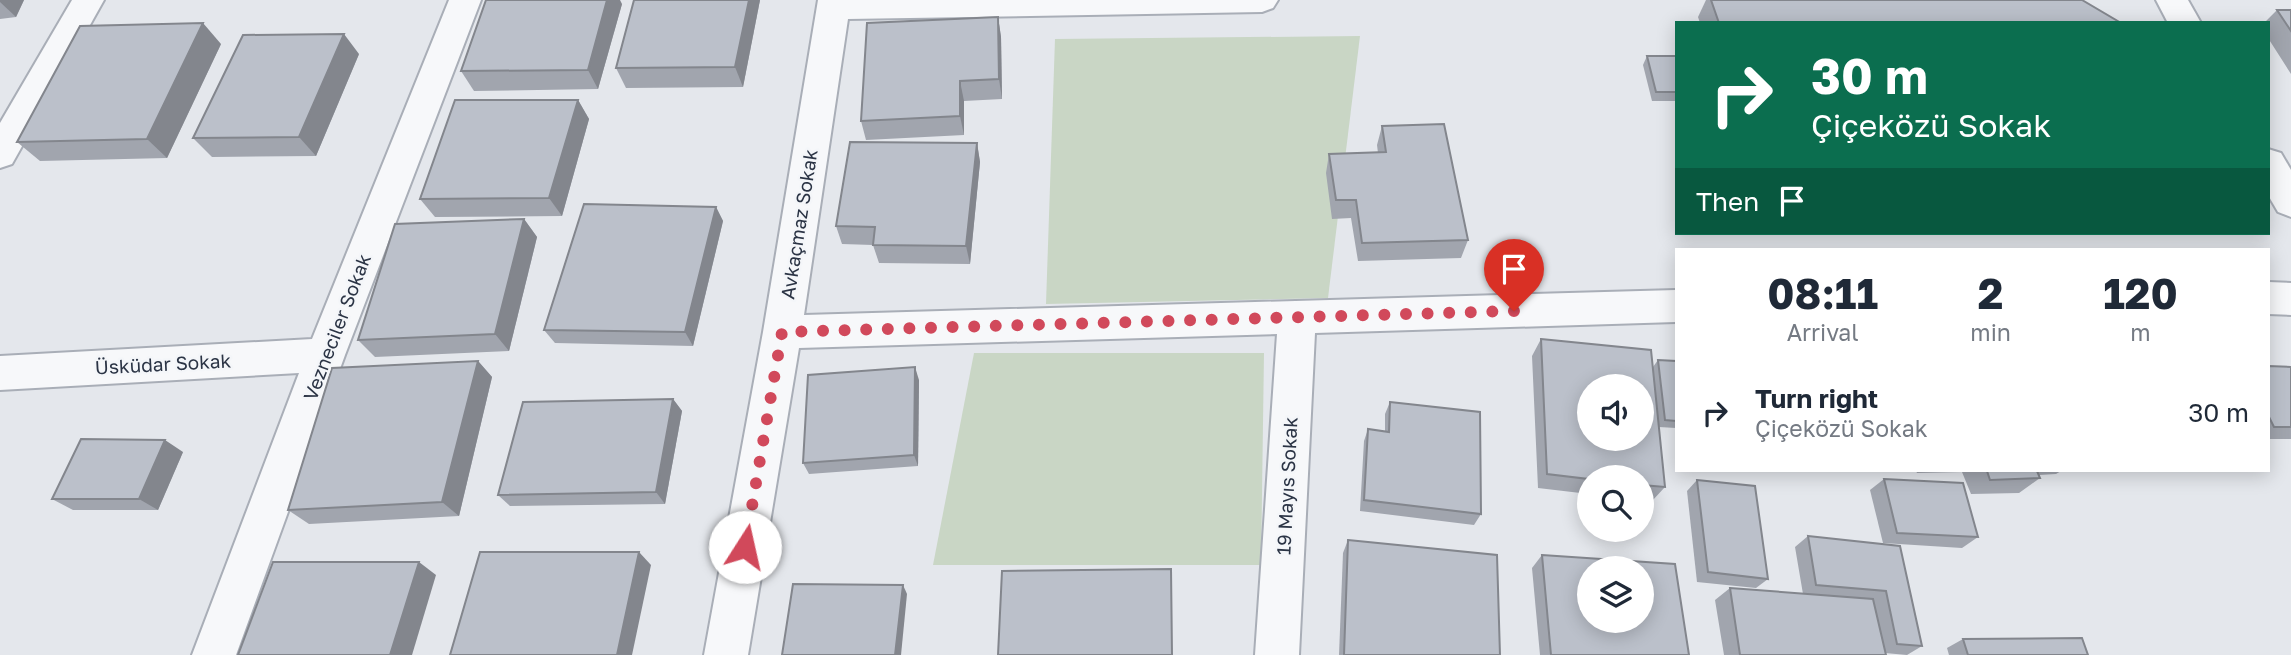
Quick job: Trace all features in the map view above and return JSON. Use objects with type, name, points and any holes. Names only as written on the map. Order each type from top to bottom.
[{"type":"street","points":[[0,154],[88,0]]},
{"type":"street","name":"Vezneciler Sokak","points":[[214,655],[325,355],[466,0]]},
{"type":"street","points":[[833,3],[1262,0]]},
{"type":"street","points":[[2172,0],[2184,21]]},
{"type":"street","name":"Avkaçmaz Sokak","points":[[726,655],[782,332],[833,3]]},
{"type":"street","points":[[2270,166],[2291,202]]},
{"type":"street","points":[[2270,298],[2291,299]]},
{"type":"street","points":[[782,332],[1675,306]]},
{"type":"street","name":"19 Mayıs Sokak","points":[[1277,655],[1297,317]]},
{"type":"street","name":"Üsküdar Sokak","points":[[0,373],[325,355]]},
{"type":"green space","points":[[1360,36],[1328,298],[1046,304],[1055,39]]},
{"type":"green space","points":[[974,353],[1264,353],[1261,565],[933,565]]},
{"type":"building","points":[[486,0],[607,0],[588,70],[461,71]]},
{"type":"building","points":[[634,0],[749,0],[735,67],[616,68]]},
{"type":"building","points":[[1711,0],[2082,0],[2118,21],[1718,21]]},
{"type":"building","points":[[2277,10],[2291,10],[2291,31]]},
{"type":"building","points":[[998,17],[999,79],[960,81],[960,116],[861,121],[867,23]]},
{"type":"building","points":[[203,23],[147,139],[17,142],[80,26]]},
{"type":"building","points":[[344,34],[299,137],[193,138],[243,35]]},
{"type":"building","points":[[1647,56],[1675,56],[1675,92],[1656,92]]},
{"type":"building","points":[[455,100],[578,100],[549,198],[420,199]]},
{"type":"building","points":[[1444,124],[1468,240],[1362,243],[1356,200],[1336,200],[1329,154],[1386,152],[1382,126]]},
{"type":"building","points":[[850,142],[977,143],[966,246],[873,245],[875,227],[836,226]]},
{"type":"building","points":[[584,204],[716,207],[685,332],[544,330]]},
{"type":"building","points":[[524,219],[495,334],[358,340],[395,224]]},
{"type":"building","points":[[1541,339],[1651,350],[1653,374],[1577,374],[1577,451],[1654,451],[1654,379],[1665,487],[1654,486],[1654,465],[1577,465],[1577,478],[1547,474]]},
{"type":"building","points":[[1658,360],[1675,361],[1675,421],[1665,420]]},
{"type":"building","points":[[478,361],[442,502],[288,510],[332,368]]},
{"type":"building","points":[[2270,366],[2291,367],[2291,427],[2274,427],[2270,419]]},
{"type":"building","points":[[915,367],[914,455],[803,463],[808,375]]},
{"type":"building","points":[[673,399],[656,492],[498,495],[523,402]]},
{"type":"building","points":[[1390,402],[1480,412],[1481,514],[1364,500],[1368,429],[1389,432]]},
{"type":"building","points":[[81,439],[165,440],[139,499],[52,499]]},
{"type":"building","points":[[1987,472],[2037,472],[2040,478],[1990,480]]},
{"type":"building","points":[[1884,479],[1963,483],[1978,537],[1897,533]]},
{"type":"building","points":[[1697,480],[1755,486],[1768,579],[1708,572]]},
{"type":"building","points":[[1808,536],[1900,546],[1922,646],[1897,644],[1886,591],[1816,585]]},
{"type":"building","points":[[1348,540],[1497,555],[1500,655],[1344,655]]},
{"type":"building","points":[[480,552],[639,552],[617,655],[450,655]]},
{"type":"building","points":[[1542,555],[1577,557],[1577,633],[1654,633],[1654,563],[1675,564],[1689,655],[1551,655]]},
{"type":"building","points":[[273,562],[419,562],[390,655],[238,655]]},
{"type":"building","points":[[1171,569],[1172,655],[998,655],[1002,571]]},
{"type":"building","points":[[793,584],[903,585],[895,655],[782,655]]},
{"type":"building","points":[[1730,588],[1873,599],[1886,655],[1740,655]]},
{"type":"building","points":[[2082,638],[2088,655],[1968,655],[1963,639]]},
{"type":"route","points":[[745,547],[782,332],[1514,311]]}]
